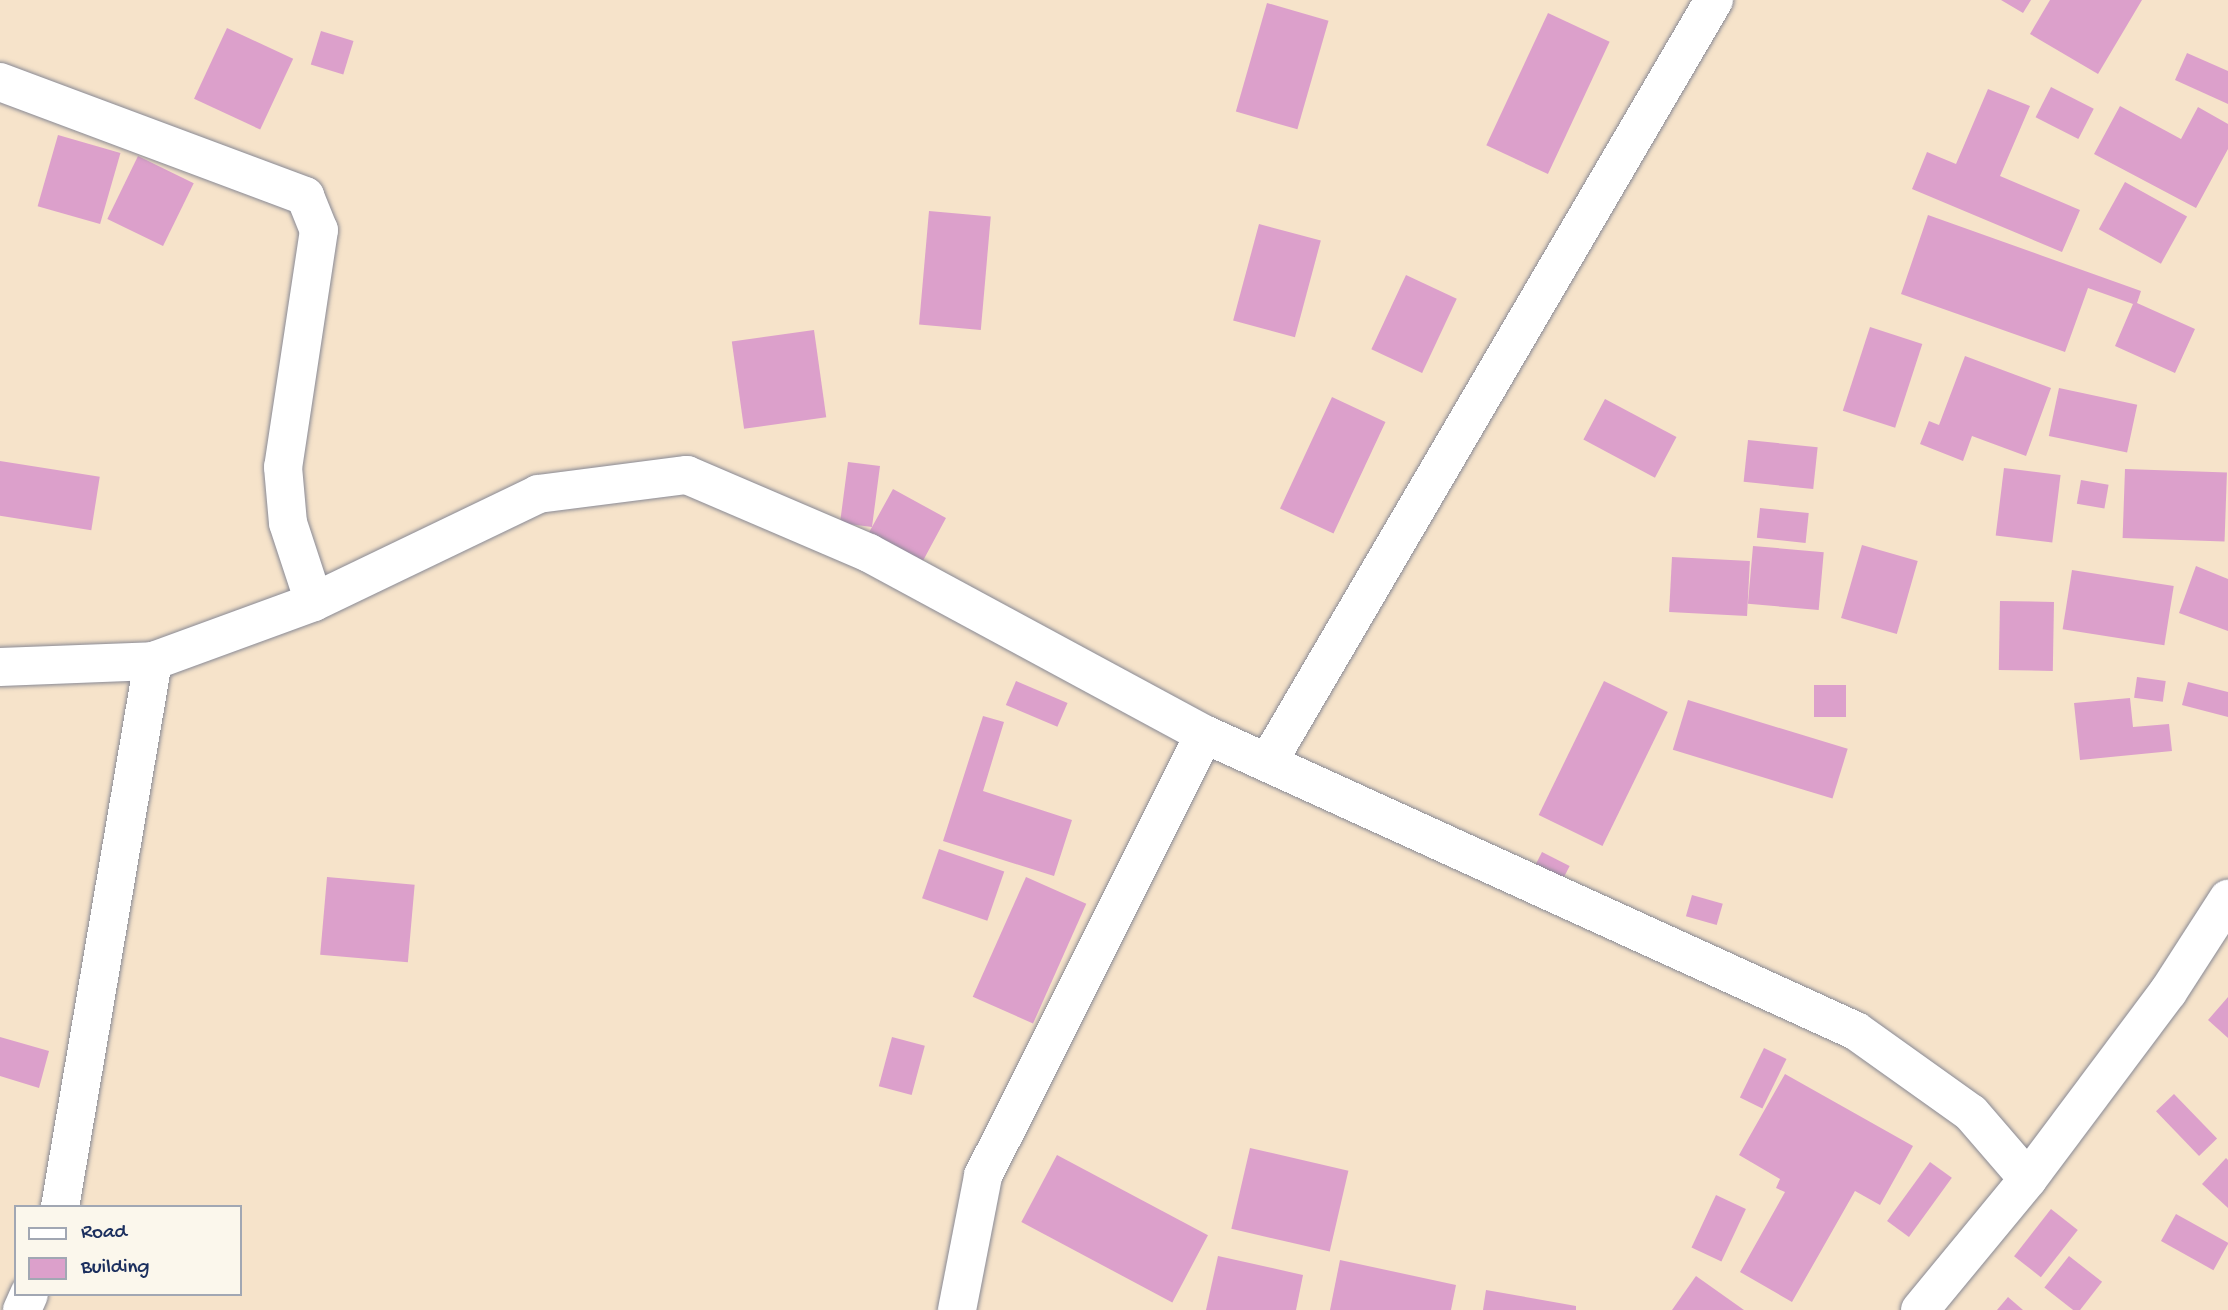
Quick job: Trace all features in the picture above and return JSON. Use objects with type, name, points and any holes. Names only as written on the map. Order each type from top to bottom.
[{"type":"street","points":[[1268,762],[1714,0]]},
{"type":"street","points":[[0,82],[305,196],[319,230],[282,467],[288,523],[314,602]]},
{"type":"street","points":[[0,667],[153,661],[314,602],[538,494],[687,475],[869,553],[1204,734],[1856,1031],[1972,1113],[2028,1179]]},
{"type":"street","points":[[60,1205],[153,661]]},
{"type":"street","points":[[957,1310],[984,1176],[1204,734]]},
{"type":"street","points":[[1920,1310],[2028,1179],[2168,992],[2228,899]]},
{"type":"building","points":[[2001,0],[2031,0],[2023,13]]},
{"type":"building","points":[[2050,0],[2142,0],[2098,74],[2030,34]]},
{"type":"building","points":[[1267,3],[1329,21],[1297,129],[1236,112]]},
{"type":"building","points":[[1548,13],[1610,42],[1548,174],[1486,145]]},
{"type":"building","points":[[227,28],[293,59],[260,130],[194,99]]},
{"type":"building","points":[[321,31],[354,41],[343,74],[311,64]]},
{"type":"building","points":[[2187,53],[2228,71],[2228,104],[2175,80]]},
{"type":"building","points":[[2051,87],[2094,109],[2078,139],[2036,117]]},
{"type":"building","points":[[1988,89],[2030,106],[2000,176],[2080,210],[2062,252],[1912,189],[1927,152],[1956,164]]},
{"type":"building","points":[[2120,106],[2181,139],[2198,107],[2228,124],[2228,149],[2196,208],[2094,154]]},
{"type":"building","points":[[58,135],[120,153],[100,224],[38,206]]},
{"type":"building","points":[[138,156],[194,183],[163,246],[107,219]]},
{"type":"building","points":[[2125,182],[2187,216],[2161,264],[2099,229]]},
{"type":"building","points":[[929,211],[991,216],[981,330],[919,325]]},
{"type":"building","points":[[1928,215],[2141,291],[2137,303],[2195,329],[2175,373],[2115,346],[2133,304],[2088,288],[2065,352],[1901,294]]},
{"type":"building","points":[[1259,224],[1321,241],[1295,337],[1233,321]]},
{"type":"building","points":[[1406,275],[1457,299],[1422,373],[1371,349]]},
{"type":"building","points":[[1870,327],[1922,344],[1895,428],[1843,411]]},
{"type":"building","points":[[814,330],[826,417],[744,429],[732,342]]},
{"type":"building","points":[[1965,356],[2051,388],[2026,456],[1972,436],[1963,461],[1920,444],[1929,421],[1939,425]]},
{"type":"building","points":[[2059,388],[2137,405],[2127,453],[2049,436]]},
{"type":"building","points":[[1332,397],[1385,422],[1333,533],[1280,508]]},
{"type":"building","points":[[1605,399],[1677,437],[1655,478],[1583,440]]},
{"type":"building","points":[[1748,440],[1818,447],[1813,489],[1744,482]]},
{"type":"building","points":[[0,461],[100,477],[91,530],[0,516]]},
{"type":"building","points":[[848,462],[880,466],[872,527],[840,523]]},
{"type":"building","points":[[2004,468],[2061,475],[2052,542],[1996,535]]},
{"type":"building","points":[[2125,469],[2227,473],[2225,542],[2123,538]]},
{"type":"building","points":[[2081,480],[2109,485],[2104,508],[2077,504]]},
{"type":"building","points":[[893,489],[946,518],[918,570],[865,540]]},
{"type":"building","points":[[1760,508],[1809,513],[1806,543],[1757,538]]},
{"type":"building","points":[[1862,545],[1918,561],[1897,634],[1841,618]]},
{"type":"building","points":[[1753,546],[1824,552],[1819,610],[1748,604]]},
{"type":"building","points":[[1672,557],[1750,561],[1747,616],[1669,612]]},
{"type":"building","points":[[2196,566],[2228,579],[2228,631],[2179,613]]},
{"type":"building","points":[[2072,570],[2174,586],[2164,645],[2063,629]]},
{"type":"building","points":[[2000,601],[2054,602],[2053,671],[1999,670]]},
{"type":"building","points":[[2137,677],[2166,681],[2163,702],[2134,698]]},
{"type":"building","points":[[1016,681],[1068,703],[1057,727],[1006,705]]},
{"type":"building","points":[[1604,681],[1668,712],[1602,846],[1539,815]]},
{"type":"building","points":[[2188,682],[2228,692],[2228,717],[2182,705]]},
{"type":"building","points":[[1814,685],[1846,685],[1846,717],[1814,717]]},
{"type":"building","points":[[2130,698],[2133,727],[2169,724],[2172,751],[2080,760],[2074,703]]},
{"type":"building","points":[[1688,700],[1848,749],[1832,799],[1673,750]]},
{"type":"building","points":[[983,716],[1004,722],[983,791],[1072,820],[1054,876],[943,841]]},
{"type":"building","points":[[939,849],[1004,871],[987,921],[922,898]]},
{"type":"building","points":[[1542,852],[1570,866],[1559,887],[1532,872]]},
{"type":"building","points":[[327,877],[415,885],[408,962],[320,955]]},
{"type":"building","points":[[1026,877],[1086,904],[1033,1024],[973,997]]},
{"type":"building","points":[[1692,895],[1723,904],[1717,925],[1686,916]]},
{"type":"building","points":[[2228,997],[2228,1038],[2208,1020]]},
{"type":"building","points":[[0,1037],[49,1051],[39,1088],[0,1076]]},
{"type":"building","points":[[892,1037],[925,1046],[912,1095],[879,1086]]},
{"type":"building","points":[[1764,1048],[1786,1059],[1762,1108],[1740,1097]]},
{"type":"building","points":[[1785,1074],[1913,1146],[1880,1205],[1855,1191],[1792,1302],[1740,1272],[1785,1192],[1776,1188],[1780,1179],[1739,1155]]},
{"type":"building","points":[[2174,1094],[2217,1139],[2199,1156],[2156,1111]]},
{"type":"building","points":[[1250,1148],[1348,1171],[1330,1252],[1231,1229]]},
{"type":"building","points":[[1057,1155],[1208,1235],[1172,1302],[1021,1222]]},
{"type":"building","points":[[2226,1158],[2228,1160],[2228,1208],[2202,1184]]},
{"type":"building","points":[[1930,1162],[1952,1178],[1909,1237],[1887,1221]]},
{"type":"building","points":[[1716,1195],[1746,1209],[1721,1262],[1691,1248]]},
{"type":"building","points":[[2051,1209],[2078,1230],[2041,1277],[2014,1256]]},
{"type":"building","points":[[2176,1214],[2228,1243],[2213,1270],[2161,1241]]},
{"type":"building","points":[[1218,1256],[1303,1275],[1296,1310],[1206,1310]]},
{"type":"building","points":[[2069,1256],[2102,1282],[2080,1310],[2073,1310],[2044,1288]]},
{"type":"building","points":[[1340,1260],[1456,1285],[1451,1310],[1330,1310]]},
{"type":"building","points":[[1696,1276],[1744,1310],[1672,1310]]},
{"type":"building","points":[[1486,1290],[1576,1306],[1576,1310],[1483,1310]]},
{"type":"building","points":[[2008,1297],[2023,1310],[1997,1310]]}]
